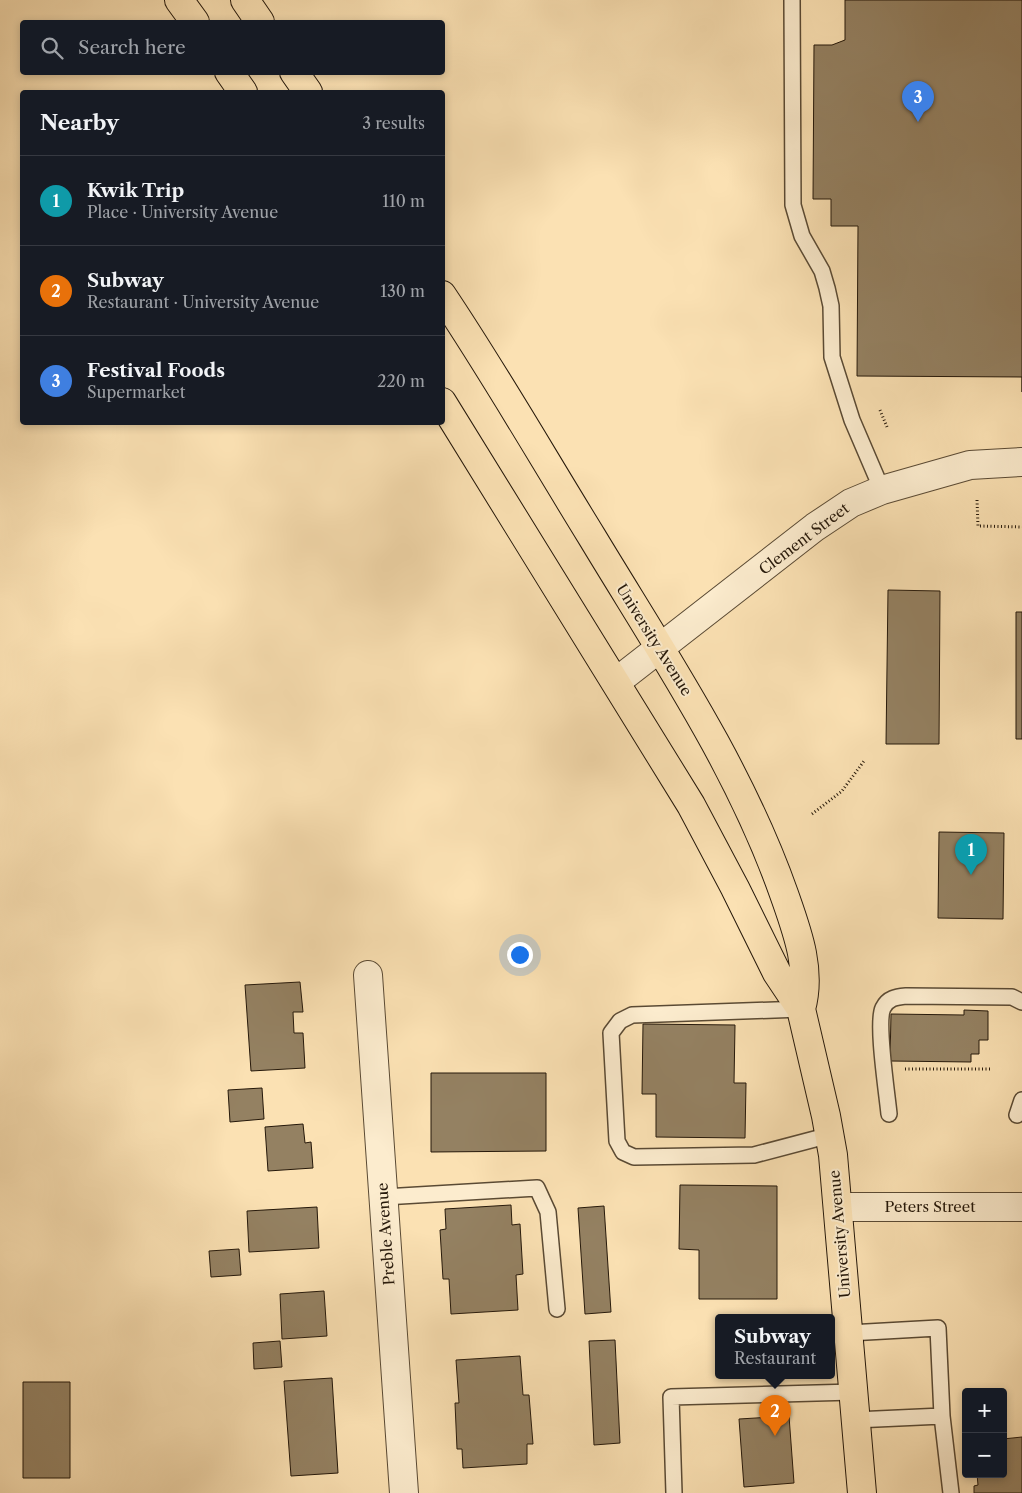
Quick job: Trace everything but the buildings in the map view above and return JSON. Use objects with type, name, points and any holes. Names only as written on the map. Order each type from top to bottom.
[{"type":"main road","points":[[179,0],[194,20]]},
{"type":"main road","points":[[245,0],[259,20]]},
{"type":"main road","points":[[232,75],[242,90]]},
{"type":"main road","points":[[296,75],[307,90]]},
{"type":"main road","name":"University Avenue","points":[[445,300],[660,649],[737,781],[766,845],[787,902],[803,955],[806,984],[801,1009]]},
{"type":"main road","name":"University Avenue","points":[[445,407],[703,826],[764,948],[801,1009],[830,1135],[838,1207],[862,1493]]},
{"type":"street","name":"Clement Street","points":[[616,682],[833,514],[851,503],[882,490],[970,465],[1022,462]]},
{"type":"street","name":"Preble Avenue","points":[[368,975],[404,1493]]},
{"type":"street","name":"Peters Street","points":[[838,1207],[1022,1207]]},
{"type":"lane","points":[[792,0],[792,205],[802,236],[822,271],[831,306],[832,357],[852,420],[882,490]]},
{"type":"lane","points":[[889,1114],[882,1028],[882,1010],[888,1001],[898,996],[936,996],[1012,997],[1022,1002]]},
{"type":"lane","points":[[801,1009],[632,1015],[620,1021],[612,1033],[617,1141],[623,1152],[634,1156],[754,1154],[830,1135]]},
{"type":"lane","points":[[1017,1115],[1022,1100]]},
{"type":"lane","points":[[384,1197],[537,1188],[548,1212],[557,1309]]},
{"type":"lane","points":[[849,1333],[938,1328],[942,1416],[951,1493]]},
{"type":"lane","points":[[674,1493],[671,1397],[853,1392]]},
{"type":"lane","points":[[855,1420],[942,1416]]},
{"type":"path","points":[[880,410],[887,427]]},
{"type":"path","points":[[977,500],[978,526],[1022,527]]},
{"type":"path","points":[[812,814],[842,792],[864,761]]},
{"type":"path","points":[[902,1070],[991,1070]]},
{"type":"place","name":"Festival Foods","points":[[918,122]]},
{"type":"place","name":"Kwik Trip","points":[[971,875]]},
{"type":"place","name":"Subway","points":[[775,1436]]}]
